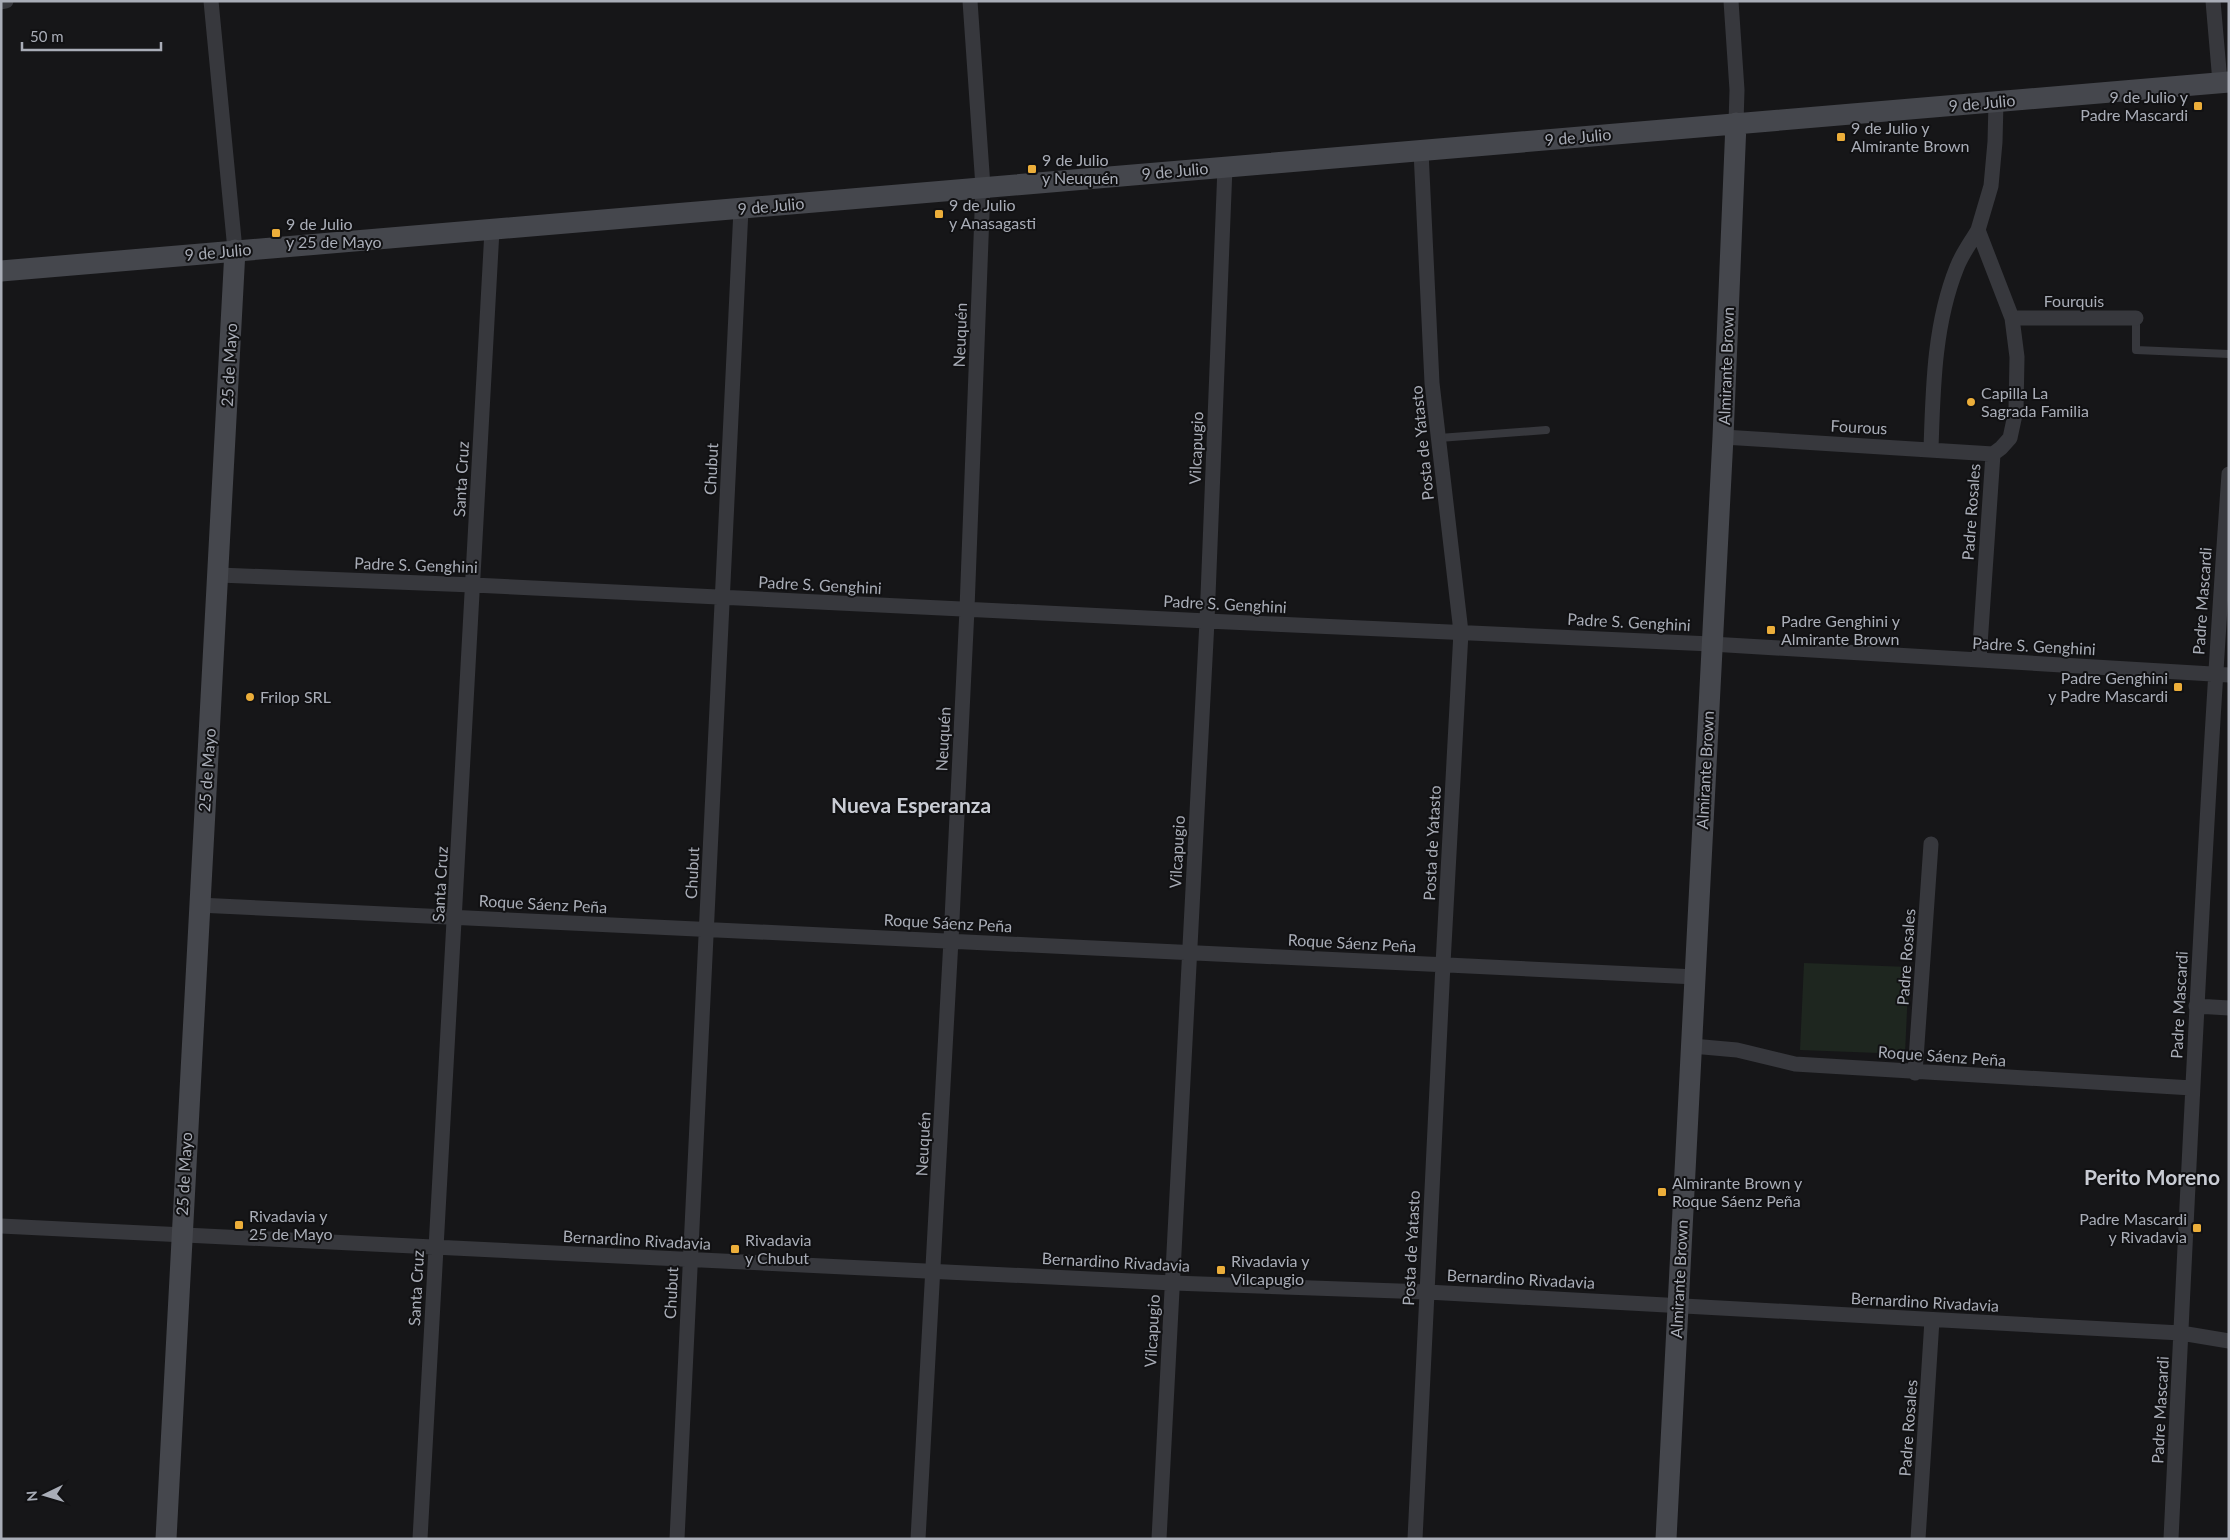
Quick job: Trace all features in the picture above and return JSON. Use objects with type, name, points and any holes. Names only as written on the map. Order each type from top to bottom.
[{"type":"street","points":[[1,2],[6,1]]},
{"type":"street","name":"25 de Mayo","points":[[166,1539],[198,904],[219,575],[235,250],[211,1]]},
{"type":"street","name":"Neuquén","points":[[918,1539],[967,609],[983,187],[970,1]]},
{"type":"street","name":"Almirante Brown","points":[[1666,1539],[1723,436],[1737,90],[1731,1]]},
{"type":"street","points":[[2213,1],[2224,82]]},
{"type":"street","name":"9 de Julio","points":[[1,271],[2224,82]]},
{"type":"street","points":[[1931,449],[1936,360],[1945,304],[1957,265],[1978,230],[1991,186],[1996,102]]},
{"type":"street","name":"Posta de Yatasto","points":[[1415,1539],[1461,632],[1432,383],[1420,151]]},
{"type":"street","name":"Vilcapugio","points":[[1158,1539],[1207,622],[1225,167]]},
{"type":"street","name":"Chubut","points":[[677,1539],[741,209]]},
{"type":"street","name":"Santa Cruz","points":[[420,1539],[492,230]]},
{"type":"street","name":"Padre Rosales","points":[[1978,230],[2012,318],[2018,357],[2016,410],[2010,438],[1993,454],[1979,660]]},
{"type":"street","name":"Fourquis","points":[[2012,318],[2136,318]]},
{"type":"street","name":"Fourous","points":[[1723,436],[1993,454]]},
{"type":"street","name":"Padre Mascardi","points":[[2171,1539],[2196,1006],[2222,675],[2229,474]]},
{"type":"street","name":"Padre S. Genghini","points":[[219,575],[473,585],[1207,622],[1711,644],[2222,675]]},
{"type":"street","name":"Padre Rosales","points":[[1915,1073],[1931,844]]},
{"type":"street","name":"Roque Sáenz Peña","points":[[198,904],[1696,977]]},
{"type":"street","points":[[2196,1006],[2229,1008]]},
{"type":"street","name":"Roque Sáenz Peña","points":[[1692,1046],[1736,1050],[1795,1064],[1915,1073],[2192,1088]]},
{"type":"street","name":"Bernardino Rivadavia","points":[[1,1226],[690,1260],[1427,1292],[2181,1332],[2229,1341]]},
{"type":"street","name":"Padre Rosales","points":[[1918,1539],[1932,1320]]},
{"type":"lane","points":[[2136,318],[2136,350],[2229,354]]},
{"type":"lane","points":[[1438,438],[1546,430]]},
{"type":"shaded area","points":[[1804,963],[1909,967],[1905,1054],[1800,1050]]},
{"type":"place","name":"9 de Julio y Padre Mascardi","points":[[2198,106]]},
{"type":"place","name":"9 de Julio y Almirante Brown","points":[[1841,137]]},
{"type":"place","name":"9 de Julio y Neuquén","points":[[1032,169]]},
{"type":"place","name":"9 de Julio y Anasagasti","points":[[939,214]]},
{"type":"place","name":"9 de Julio y 25 de Mayo","points":[[276,233]]},
{"type":"place","name":"Capilla La Sagrada Familia","points":[[1971,402]]},
{"type":"place","name":"Padre Genghini y Almirante Brown","points":[[1771,630]]},
{"type":"place","name":"Padre Genghini y Padre Mascardi","points":[[2178,687]]},
{"type":"place","name":"Frilop SRL","points":[[250,697]]},
{"type":"place","name":"Almirante Brown y Roque Sáenz Peña","points":[[1662,1192]]},
{"type":"place","name":"Rivadavia y 25 de Mayo","points":[[239,1225]]},
{"type":"place","name":"Padre Mascardi y Rivadavia","points":[[2197,1228]]},
{"type":"place","name":"Rivadavia y Chubut","points":[[735,1249]]},
{"type":"place","name":"Rivadavia y Vilcapugio","points":[[1221,1270]]},
{"type":"district","name":"Nueva Esperanza","points":[[911,806]]},
{"type":"district","name":"Perito Moreno","points":[[2152,1178]]}]
